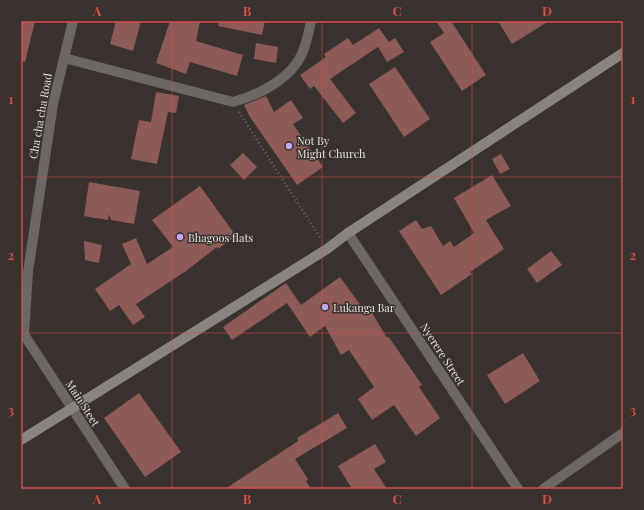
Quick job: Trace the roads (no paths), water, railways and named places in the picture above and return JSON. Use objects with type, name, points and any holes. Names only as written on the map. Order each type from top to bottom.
[{"type":"main road","points":[[21,440],[327,249],[348,233],[623,53]]},
{"type":"street","name":"Cha cha cha Road","points":[[23,333],[28,272],[53,104],[73,21]]},
{"type":"street","points":[[64,58],[233,102],[246,98],[284,77],[295,65],[303,51],[311,21]]},
{"type":"street","name":"Nyerere Street","points":[[348,233],[518,489]]},
{"type":"street","name":"Main Steet","points":[[23,333],[125,489]]},
{"type":"street","points":[[543,489],[623,433]]},
{"type":"place","name":"Not By Might Church","points":[[289,146]]},
{"type":"place","name":"Bhagoos flats","points":[[180,237]]},
{"type":"place","name":"Lukanga Bar","points":[[325,307]]}]
